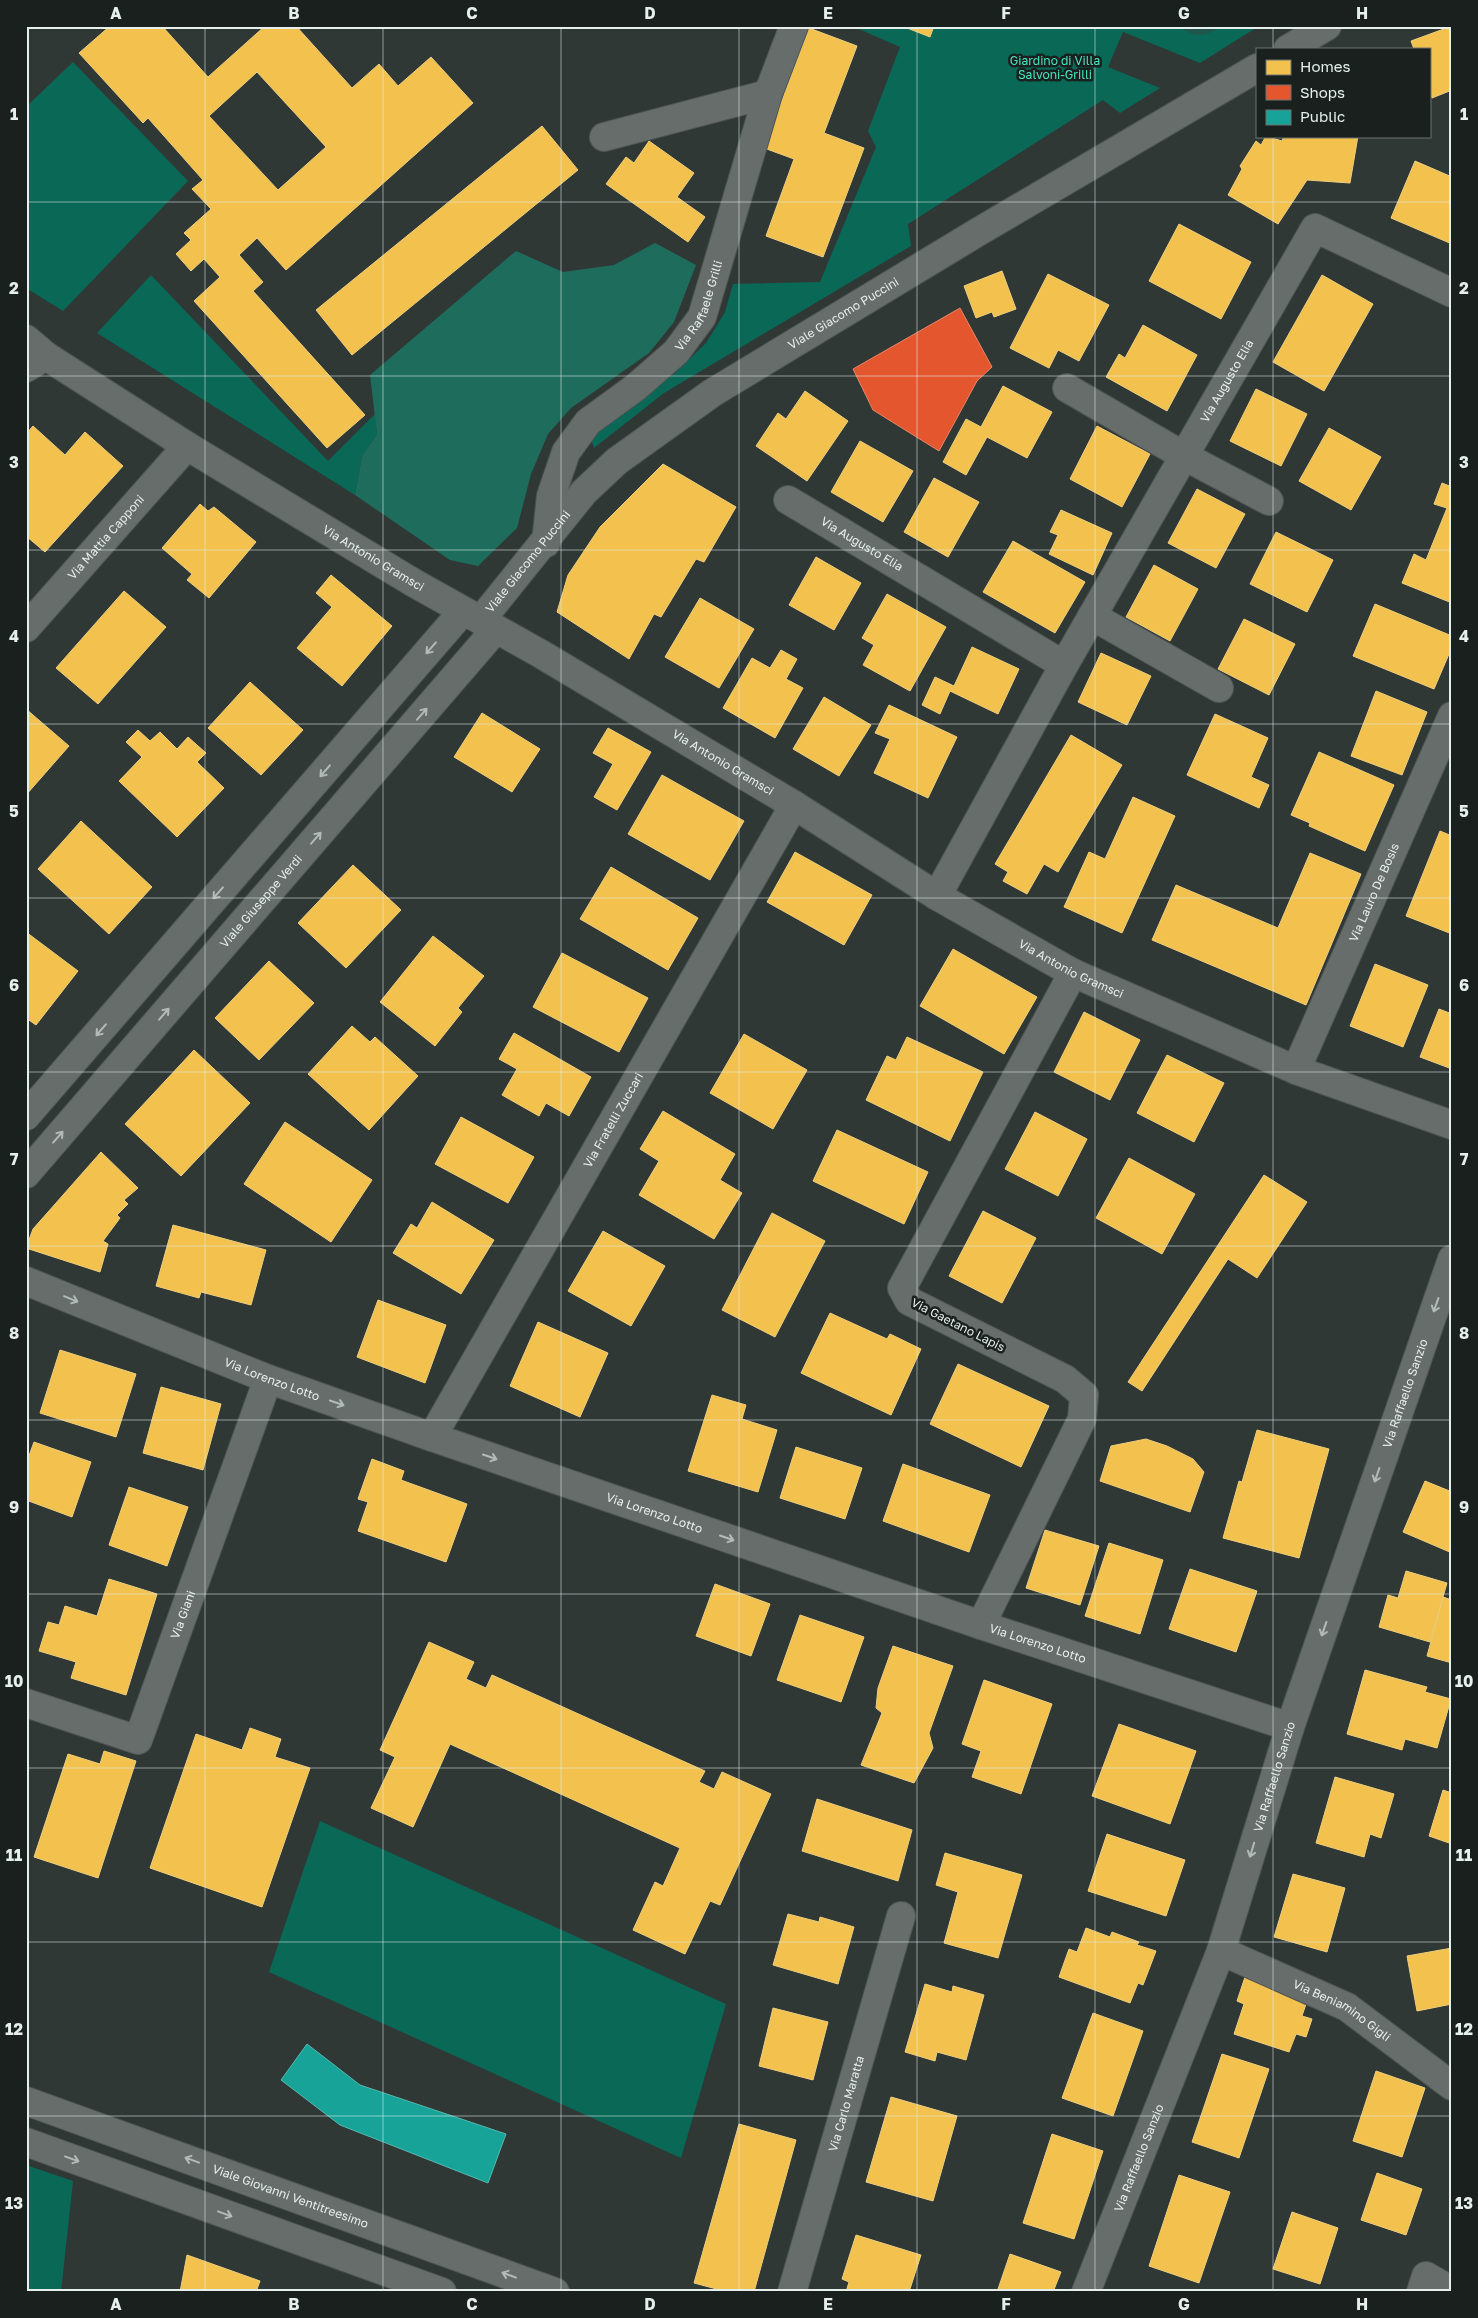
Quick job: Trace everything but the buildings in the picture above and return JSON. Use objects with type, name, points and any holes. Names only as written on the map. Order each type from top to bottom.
[{"type":"street","name":"Via Raffaele Grilli","points":[[546,543],[551,496],[566,452],[588,422],[636,387],[676,352],[702,316],[768,94],[794,26]]},
{"type":"street","name":"Viale Giacomo Puccini","points":[[480,620],[546,543],[584,492],[617,461],[712,393],[972,236],[1256,69]]},
{"type":"street","points":[[604,137],[768,94]]},
{"type":"street","name":"Via Augusto Elia","points":[[937,896],[1064,665],[1315,228],[1452,293]]},
{"type":"street","name":"Via Antonio Gramsci","points":[[33,354],[794,805],[937,896],[1073,973],[1296,1070],[1452,1125]]},
{"type":"street","points":[[1067,388],[1184,456],[1269,502]]},
{"type":"street","name":"Via Mattia Capponi","points":[[26,628],[187,446]]},
{"type":"street","name":"Via Augusto Elia","points":[[788,500],[1064,665]]},
{"type":"street","points":[[1092,616],[1219,688]]},
{"type":"street","points":[[26,1116],[480,620]]},
{"type":"street","name":"Viale Giuseppe Verdi","points":[[26,1174],[480,620]]},
{"type":"street","name":"Via Lauro De Bosis","points":[[1296,1070],[1452,716]]},
{"type":"street","name":"Via Fratelli Zuccari","points":[[432,1437],[794,805]]},
{"type":"street","name":"Via Gaetano Lapis","points":[[982,1625],[1082,1419],[1084,1395],[1066,1379],[909,1301],[902,1288],[1073,973]]},
{"type":"street","name":"Via Raffaello Sanzio","points":[[1086,2292],[1221,1951],[1290,1727],[1452,1259]]},
{"type":"street","name":"Via Lorenzo Lotto","points":[[26,1281],[268,1379],[432,1437],[982,1625],[1290,1727]]},
{"type":"street","name":"Via Giani","points":[[26,1703],[138,1740],[268,1379]]},
{"type":"street","name":"Via Carlo Maratta","points":[[792,2292],[901,1916]]},
{"type":"street","name":"Via Beniamino Gigli","points":[[1221,1951],[1347,2008],[1452,2086]]},
{"type":"street","name":"Viale Giovanni Ventitreesimo","points":[[26,2100],[555,2292]]},
{"type":"street","points":[[26,2142],[392,2283],[442,2292]]},
{"type":"street","points":[[1421,2292],[1426,2276],[1452,2291]]},
{"type":"green space","name":"Giardino di Villa Salvoni-Grilli","points":[[852,26],[1181,26],[1184,30],[1216,30],[1218,26],[1259,26],[1200,63],[1123,32],[1108,67],[1160,88],[1120,113],[1103,100],[908,224],[911,246],[664,393],[594,448],[591,439],[631,405],[674,374],[706,343],[725,312],[733,284],[820,282],[876,147],[868,131],[900,47]]},
{"type":"green space","points":[[73,62],[188,181],[63,311],[26,288],[26,107]]},
{"type":"green space","points":[[151,275],[328,461],[375,414],[377,434],[362,456],[355,495],[97,333]]},
{"type":"green space","points":[[320,1821],[726,2004],[681,2158],[269,1972]]},
{"type":"green space","points":[[26,2165],[73,2181],[61,2292],[26,2292]]},
{"type":"shaded area","points":[[1181,26],[1218,26],[1212,32],[1198,35],[1189,33]]},
{"type":"shaded area","points":[[655,243],[696,265],[674,322],[649,353],[571,408],[548,434],[531,474],[517,528],[478,566],[450,560],[355,495],[362,456],[377,434],[370,375],[516,251],[563,272],[614,265]]}]
